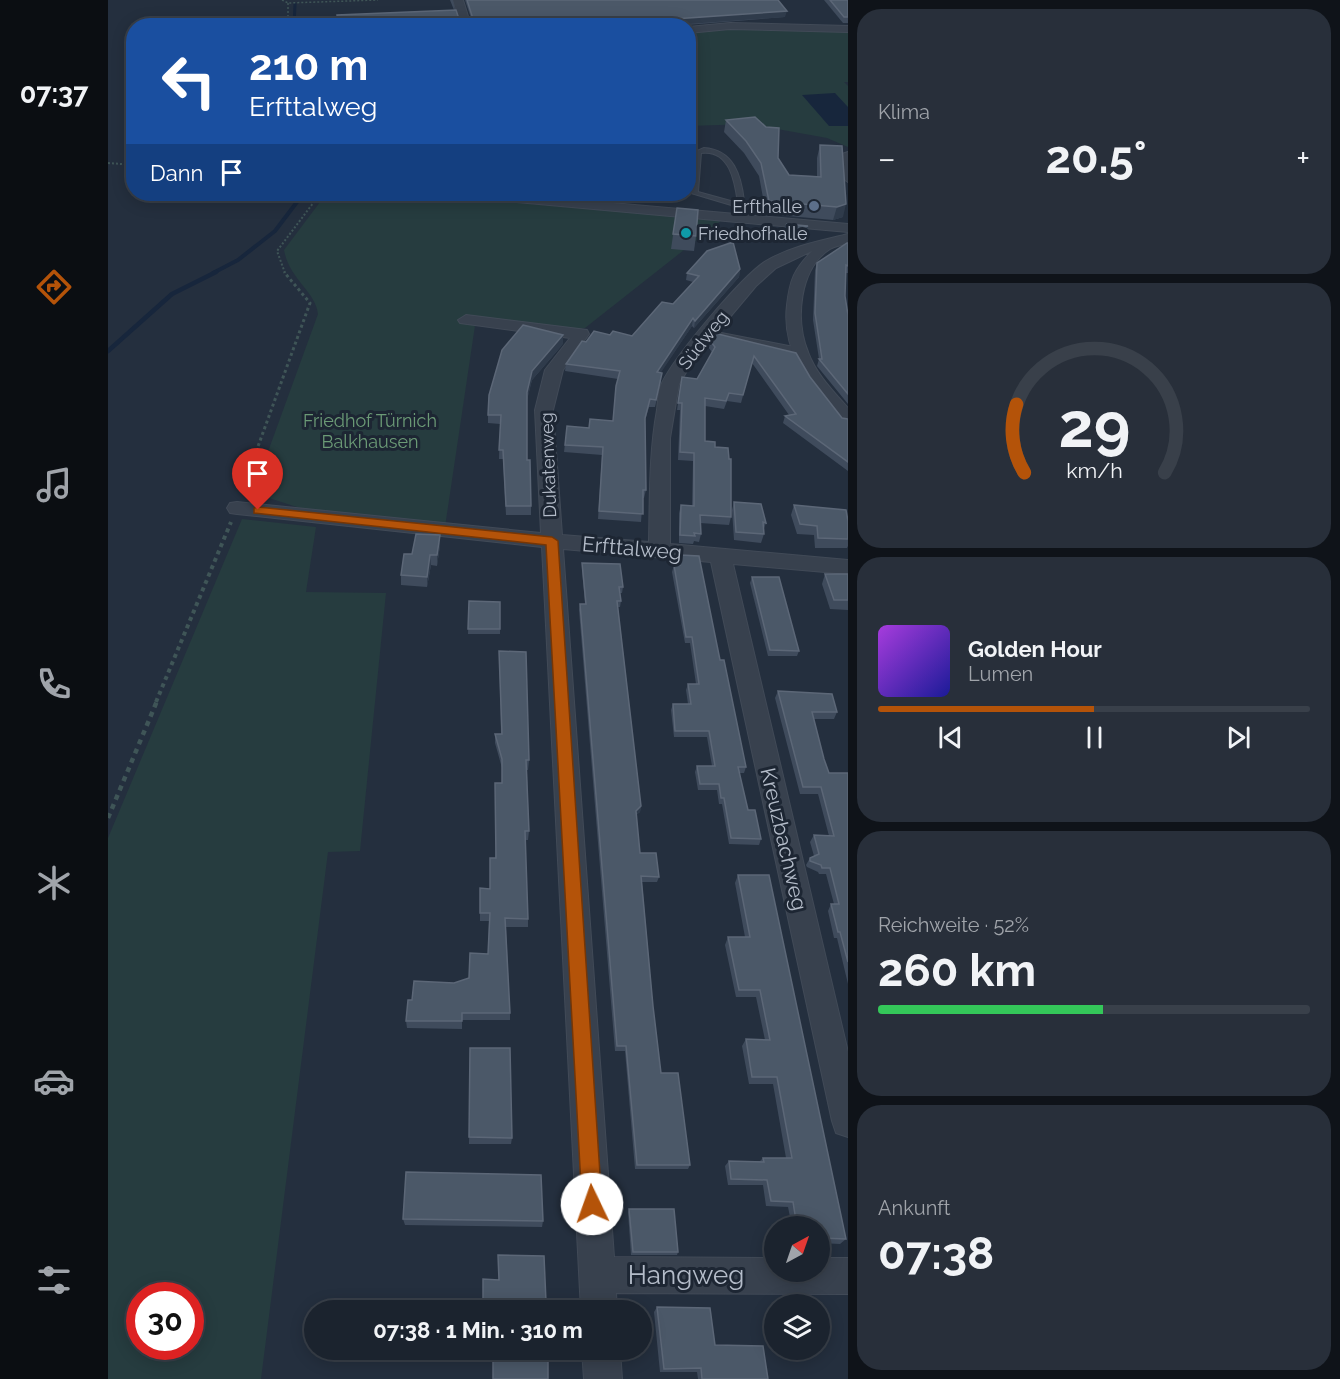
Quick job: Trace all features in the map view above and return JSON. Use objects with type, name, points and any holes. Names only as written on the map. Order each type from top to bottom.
[{"type":"street","points":[[458,0],[464,18]]},
{"type":"street","points":[[696,29],[730,26],[848,29]]},
{"type":"street","points":[[593,201],[743,212],[848,228]]},
{"type":"street","name":"Südweg","points":[[659,549],[661,438],[670,384],[686,358],[750,283],[771,265],[811,246],[825,246],[848,238]]},
{"type":"street","points":[[825,246],[802,271],[797,286],[793,321],[799,351],[815,381],[848,420]]},
{"type":"street","name":"Dukatenweg","points":[[466,320],[581,334],[554,370],[544,410],[552,541]]},
{"type":"street","name":"Erfttalweg","points":[[237,508],[552,541],[848,567]]},
{"type":"street","points":[[552,541],[598,1300]]},
{"type":"street","name":"Kreuzbachweg","points":[[720,556],[848,1121]]},
{"type":"street","name":"Hangweg","points":[[597,1275],[848,1276]]},
{"type":"street","points":[[602,1360],[603,1379]]},
{"type":"lane","points":[[696,164],[698,152],[714,150],[722,154],[737,175],[743,212],[696,195]]},
{"type":"lane","points":[[848,154],[845,154],[848,180]]},
{"type":"lane","points":[[709,332],[799,351]]},
{"type":"path","points":[[284,0],[288,3],[378,0]]},
{"type":"path","points":[[288,3],[288,18]]},
{"type":"path","points":[[108,163],[126,164]]},
{"type":"green space","points":[[739,29],[848,30],[848,82],[844,82],[848,86],[848,147],[827,138],[750,124],[696,126],[696,32]]},
{"type":"green space","name":"Friedhof Türnich Balkhausen","points":[[321,201],[498,201],[722,220],[585,328],[571,331],[476,319],[445,527],[319,514],[253,493],[318,314],[313,299],[291,269],[284,250]]},
{"type":"green space","points":[[242,519],[316,527],[306,592],[386,593],[360,851],[328,852],[261,1379],[108,1379],[108,838]]},
{"type":"water","points":[[835,93],[848,107],[848,126],[829,126],[802,95]]},
{"type":"building","points":[[467,0],[778,0],[787,11],[688,18],[473,18]]},
{"type":"building","points":[[830,0],[848,0],[848,17],[844,17]]},
{"type":"building","points":[[456,10],[459,18],[337,18],[337,15]]},
{"type":"building","points":[[755,117],[766,127],[779,128],[778,158],[789,175],[821,177],[820,145],[842,146],[846,204],[837,207],[769,201],[761,163],[746,141],[726,120]]},
{"type":"building","points":[[677,208],[698,210],[696,236],[673,234]]},
{"type":"building","points":[[786,224],[808,226],[797,230]]},
{"type":"building","points":[[733,242],[740,269],[695,321],[693,318],[657,372],[662,373],[656,400],[650,399],[645,418],[646,490],[643,490],[643,514],[599,511],[603,447],[565,445],[567,426],[589,428],[590,419],[613,421],[616,386],[620,371],[566,364],[582,341],[586,342],[594,331],[610,335],[613,331],[632,336],[662,302],[673,304],[699,276],[687,273],[707,251]]},
{"type":"building","points":[[847,243],[848,266],[846,265],[845,296],[848,315],[848,394],[819,359],[822,359],[815,313],[817,263]]},
{"type":"building","points":[[523,325],[563,335],[532,371],[527,392],[527,460],[530,460],[531,506],[506,506],[503,450],[499,450],[501,415],[488,415],[489,395],[502,350]]},
{"type":"building","points":[[714,333],[796,353],[810,377],[842,418],[848,419],[848,462],[785,416],[796,414],[754,356],[743,395],[729,393],[726,401],[705,398],[705,441],[715,442],[715,447],[728,448],[729,459],[731,459],[731,517],[700,515],[701,534],[680,535],[681,505],[694,506],[694,453],[680,452],[682,403],[678,403],[682,377],[697,379],[715,347],[709,339]]},
{"type":"building","points":[[734,502],[761,504],[766,523],[763,522],[764,534],[736,532]]},
{"type":"building","points":[[794,505],[846,510],[848,539],[818,538],[817,526],[800,524]]},
{"type":"building","points":[[416,534],[440,535],[437,555],[430,555],[427,577],[401,575],[404,554],[412,554]]},
{"type":"building","points":[[680,555],[699,556],[720,660],[724,660],[746,767],[738,767],[748,810],[755,810],[761,839],[731,838],[724,798],[721,798],[719,784],[700,784],[697,766],[715,766],[709,731],[675,731],[673,704],[691,704],[688,684],[699,684],[692,637],[686,637],[674,565],[680,565]]},
{"type":"building","points":[[582,563],[620,564],[623,587],[619,587],[621,601],[617,601],[641,806],[636,811],[640,853],[656,853],[659,877],[641,876],[653,1006],[661,1073],[678,1073],[690,1165],[637,1165],[626,1046],[617,1046],[580,604],[586,604]]},
{"type":"building","points":[[825,574],[848,574],[848,600],[834,600]]},
{"type":"building","points":[[752,577],[779,577],[799,651],[770,650]]},
{"type":"building","points":[[469,601],[500,602],[500,629],[468,629]]},
{"type":"building","points":[[499,651],[526,652],[529,760],[526,760],[529,831],[525,831],[528,919],[505,918],[510,1013],[462,1013],[462,1021],[406,1021],[408,1000],[412,1000],[414,981],[454,983],[469,978],[470,953],[488,954],[490,913],[480,913],[480,888],[490,889],[490,858],[496,858],[495,783],[502,783],[502,759],[495,734],[502,734]]},
{"type":"building","points":[[778,691],[832,694],[837,712],[812,712],[829,773],[848,773],[848,962],[831,904],[839,904],[830,868],[822,868],[821,865],[810,861],[810,858],[819,854],[814,835],[834,836],[821,787],[803,787]]},
{"type":"building","points":[[738,875],[769,875],[846,1239],[830,1238],[830,1216],[795,1216],[793,1202],[771,1201],[767,1180],[731,1179],[729,1161],[764,1162],[763,1158],[792,1158],[777,1077],[752,1077],[746,1039],[770,1040],[760,990],[739,990],[728,937],[750,937]]},
{"type":"building","points":[[470,1048],[510,1048],[512,1138],[469,1137]]},
{"type":"building","points":[[406,1172],[541,1175],[543,1221],[403,1219]]},
{"type":"building","points":[[629,1209],[674,1209],[678,1252],[633,1252]]},
{"type":"building","points":[[498,1255],[544,1256],[546,1300],[483,1300],[483,1279],[499,1280]]},
{"type":"building","points":[[657,1307],[710,1308],[715,1345],[763,1346],[768,1379],[702,1379],[701,1368],[664,1369]]},
{"type":"building","points":[[493,1360],[548,1360],[548,1379],[493,1379]]},
{"type":"waterway","points":[[294,18],[295,4]]},
{"type":"waterway","points":[[213,273],[238,260],[275,231],[298,201]]},
{"type":"waterway","points":[[108,351],[172,294],[216,272]]},
{"type":"place","name":"Erfthalle","points":[[814,206]]},
{"type":"place","name":"Friedhofhalle","points":[[686,233]]},
{"type":"route","points":[[258,510],[552,541],[592,1204]]}]
